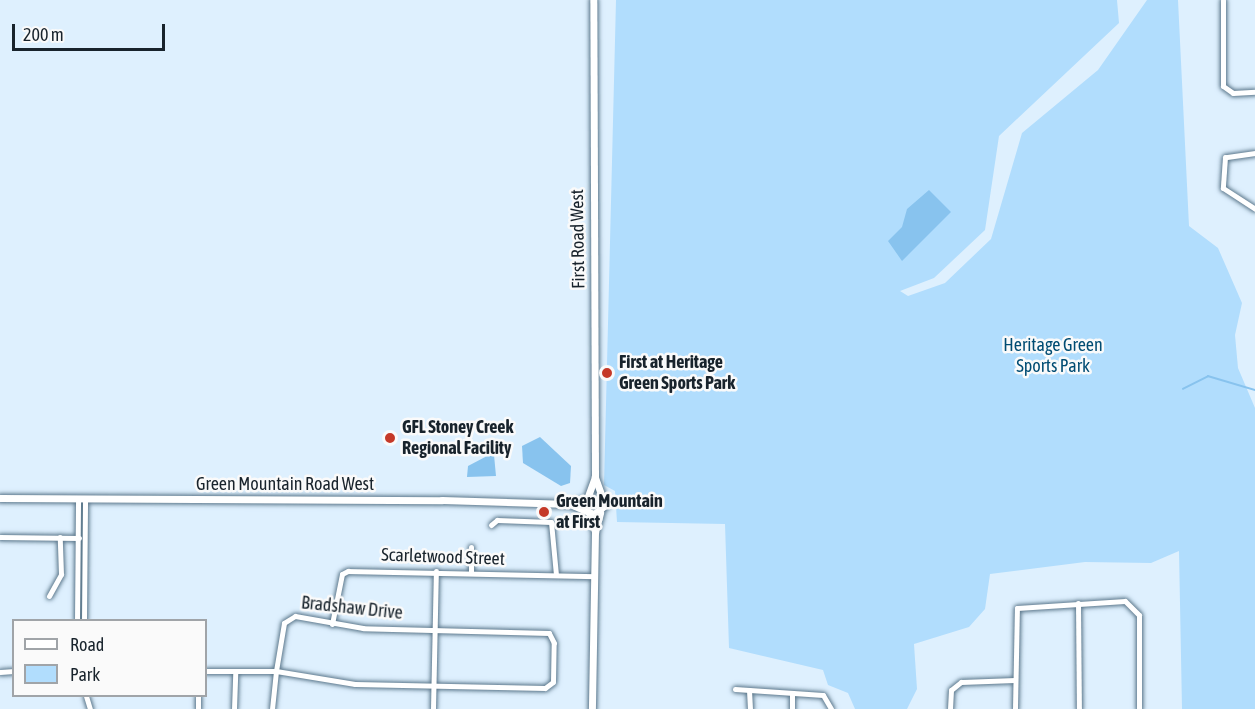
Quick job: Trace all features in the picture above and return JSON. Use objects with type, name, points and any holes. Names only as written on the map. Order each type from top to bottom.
[{"type":"street","name":"First Road West","points":[[593,0],[595,477],[602,497]]},
{"type":"street","points":[[1223,0],[1223,86],[1233,93],[1255,92]]},
{"type":"street","points":[[1255,153],[1227,155],[1223,170],[1226,194],[1255,209]]},
{"type":"street","name":"First Road West","points":[[587,497],[595,477]]},
{"type":"street","points":[[592,709],[594,532],[587,497],[602,497],[594,532]]},
{"type":"street","name":"Green Mountain Road West","points":[[570,504],[587,497]]},
{"type":"street","name":"Green Mountain Road West","points":[[0,498],[570,504],[600,513]]},
{"type":"street","points":[[81,498],[84,619]]},
{"type":"street","points":[[491,525],[497,520],[551,522],[556,575]]},
{"type":"street","points":[[0,537],[81,538]]},
{"type":"street","points":[[49,596],[62,574],[60,537]]},
{"type":"street","points":[[77,619],[81,538]]},
{"type":"street","points":[[471,547],[471,573]]},
{"type":"street","name":"Scarletwood Street","points":[[332,624],[342,574],[348,571],[594,576]]},
{"type":"street","points":[[434,709],[436,571]]},
{"type":"street","points":[[1016,709],[1017,608],[1127,602],[1138,610],[1139,709]]},
{"type":"street","points":[[1078,603],[1079,709]]},
{"type":"street","name":"Bradshaw Drive","points":[[273,709],[276,671],[284,623],[294,616],[332,624],[549,633],[554,643],[553,682],[545,688],[434,687]]},
{"type":"street","points":[[207,671],[276,671],[356,684],[434,687]]},
{"type":"street","points":[[234,709],[235,671]]},
{"type":"street","points":[[950,709],[951,690],[961,682],[1015,680]]},
{"type":"street","points":[[735,689],[823,695],[831,709]]},
{"type":"street","points":[[749,690],[750,709]]},
{"type":"street","points":[[792,693],[792,709]]},
{"type":"green space","name":"Heritage Green Sports Park","points":[[616,0],[1117,0],[1119,23],[999,136],[985,230],[934,278],[900,291],[908,296],[945,283],[991,239],[1022,133],[1098,70],[1147,0],[1178,0],[1189,226],[1218,248],[1242,303],[1235,335],[1238,368],[1255,408],[1255,709],[1182,709],[1179,551],[1151,563],[1085,562],[990,574],[985,609],[969,627],[914,644],[917,689],[907,709],[855,709],[848,693],[828,685],[823,670],[729,648],[725,524],[617,522],[615,491],[604,485]]},
{"type":"shaded area","points":[[929,190],[951,212],[902,261],[888,241],[902,227],[907,209]]},
{"type":"shaded area","points":[[540,437],[571,466],[570,483],[561,486],[523,463],[522,446]]},
{"type":"shaded area","points":[[489,455],[494,455],[496,476],[467,477],[468,466]]},
{"type":"waterway","points":[[1183,389],[1208,376],[1255,390]]},
{"type":"place","name":"First at Heritage Green Sports Park","points":[[607,373]]},
{"type":"place","name":"GFL Stoney Creek Regional Facility","points":[[390,438]]},
{"type":"place","name":"Green Mountain at First","points":[[544,512]]}]
